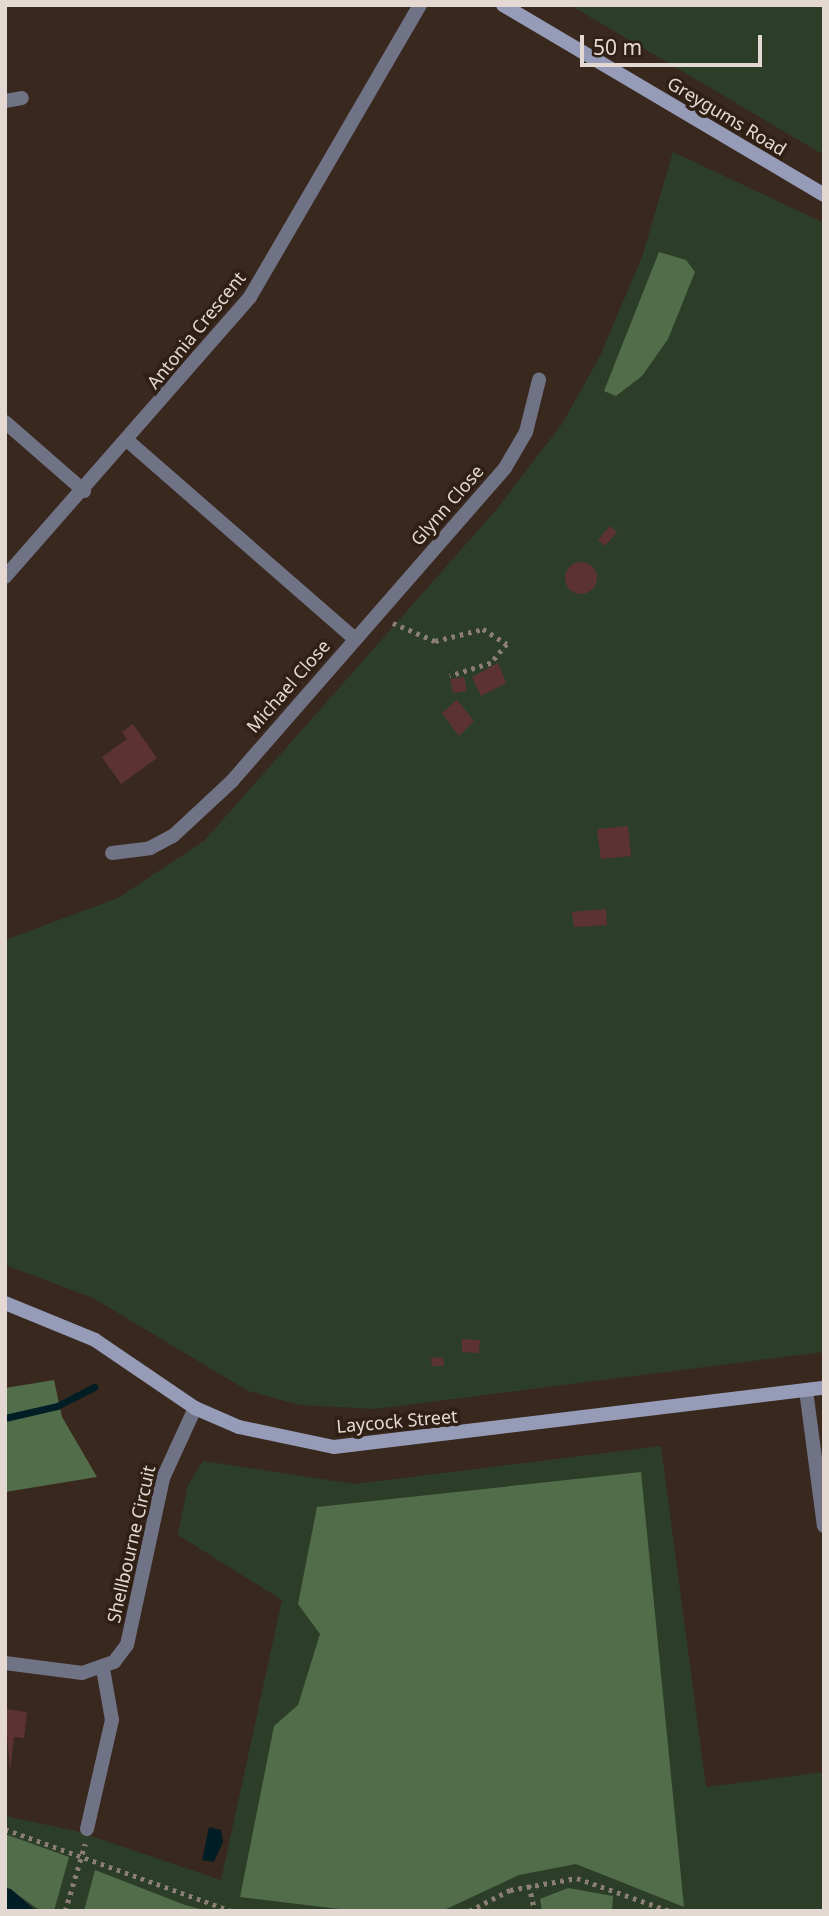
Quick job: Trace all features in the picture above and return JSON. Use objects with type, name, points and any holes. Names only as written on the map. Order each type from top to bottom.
[{"type":"street","name":"Antonia Crescent","points":[[5,577],[128,441],[250,297],[420,5]]},
{"type":"street","name":"Greygums Road","points":[[502,5],[824,195]]},
{"type":"street","points":[[5,101],[22,98]]},
{"type":"street","name":"Glynn Close","points":[[355,639],[512,458],[539,380]]},
{"type":"street","points":[[5,422],[84,491]]},
{"type":"street","name":"Michael Close","points":[[112,853],[150,848],[201,813],[355,639],[128,441]]},
{"type":"street","name":"Laycock Street","points":[[5,1303],[95,1340],[195,1408],[285,1440],[334,1447],[824,1388]]},
{"type":"street","points":[[806,1390],[824,1526]]},
{"type":"street","name":"Shellbourne Circuit","points":[[103,1669],[127,1645],[163,1478],[195,1408]]},
{"type":"street","points":[[5,1663],[82,1673],[103,1669],[112,1720],[87,1829]]},
{"type":"path","points":[[378,612],[435,641],[483,629],[507,644],[491,663],[450,676]]},
{"type":"path","points":[[5,1829],[232,1911]]},
{"type":"path","points":[[65,1911],[82,1858]]},
{"type":"path","points":[[470,1910],[529,1885],[577,1878],[606,1883],[670,1911]]},
{"type":"path","points":[[529,1885],[535,1911]]},
{"type":"green space","points":[[570,5],[824,5],[824,155]]},
{"type":"green space","points":[[673,152],[824,223],[824,1352],[375,1409],[300,1405],[248,1391],[93,1298],[5,1265],[5,940],[118,898],[204,841],[496,510],[562,424],[600,356],[642,257]]},
{"type":"green space","points":[[659,252],[686,260],[695,272],[668,339],[642,376],[616,396],[604,391]]},
{"type":"green space","points":[[54,1380],[62,1417],[97,1477],[5,1492],[5,1388]]},
{"type":"green space","points":[[661,1446],[706,1787],[824,1772],[824,1911],[5,1911],[5,1816],[76,1831],[221,1880],[282,1600],[178,1535],[188,1485],[203,1461],[355,1484]]},
{"type":"green space","points":[[641,1472],[684,1907],[576,1864],[519,1875],[442,1911],[356,1911],[240,1897],[274,1726],[298,1705],[320,1634],[298,1604],[317,1507]]},
{"type":"green space","points":[[5,1834],[69,1857],[54,1911],[41,1911],[5,1886]]},
{"type":"green space","points":[[95,1870],[185,1905],[207,1911],[84,1911]]},
{"type":"green space","points":[[568,1888],[613,1896],[612,1911],[542,1911],[540,1899]]},
{"type":"water","points":[[209,1827],[221,1830],[223,1842],[214,1862],[202,1860]]},
{"type":"water","points":[[5,1888],[11,1889],[36,1911],[5,1911]]},
{"type":"building","points":[[610,526],[617,532],[605,546],[598,540]]},
{"type":"building","points":[[581,562],[592,567],[597,578],[592,589],[581,594],[570,589],[565,578],[570,567]]},
{"type":"building","points":[[498,663],[506,683],[481,696],[472,677]]},
{"type":"building","points":[[464,677],[467,691],[453,693],[450,679]]},
{"type":"building","points":[[457,700],[474,721],[459,736],[442,713]]},
{"type":"building","points":[[133,724],[157,758],[121,784],[102,757],[127,739],[122,732]]},
{"type":"building","points":[[628,826],[631,856],[601,859],[597,829]]},
{"type":"building","points":[[606,909],[607,925],[574,927],[572,912]]},
{"type":"building","points":[[462,1339],[480,1340],[479,1353],[462,1352]]},
{"type":"building","points":[[443,1357],[444,1366],[432,1366],[431,1358]]},
{"type":"building","points":[[5,1709],[27,1712],[24,1738],[14,1737],[10,1771]]},
{"type":"waterway","points":[[5,1418],[57,1406],[94,1387]]}]
